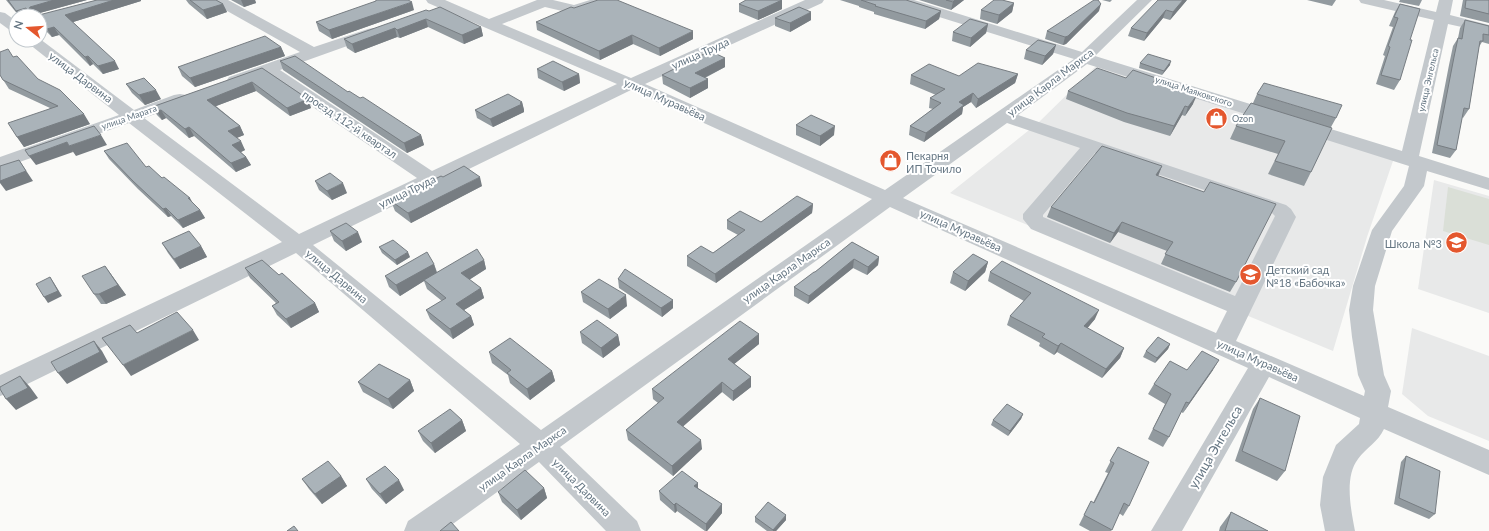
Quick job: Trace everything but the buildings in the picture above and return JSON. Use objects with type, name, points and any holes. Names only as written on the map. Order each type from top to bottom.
[{"type":"street","points":[[218,0],[313,53]]},
{"type":"street","points":[[489,24],[544,2],[575,10],[604,0]]},
{"type":"street","name":"улица Труда","points":[[0,386],[631,84],[817,0]]},
{"type":"street","name":"улица Маяковского","points":[[899,0],[1086,57],[1489,184]]},
{"type":"street","name":"улица Карла Маркса","points":[[419,531],[1086,57],[1145,0]]},
{"type":"street","points":[[1366,0],[1489,29]]},
{"type":"street","name":"улица Энгельса","points":[[1340,531],[1335,505],[1337,477],[1346,453],[1371,429],[1378,391],[1371,375],[1364,337],[1361,310],[1364,286],[1382,230],[1414,186],[1414,161],[1446,0]]},
{"type":"street","name":"улица Муравьёва","points":[[441,5],[631,84],[1489,463]]},
{"type":"street","points":[[0,16],[8,24]]},
{"type":"street","points":[[223,84],[387,27]]},
{"type":"street","name":"улица Дарвина","points":[[43,48],[298,244],[540,445],[626,531]]},
{"type":"street","name":"проезд 112-й квартал","points":[[268,69],[432,180]]},
{"type":"street","name":"улица Марата","points":[[0,163],[192,95]]},
{"type":"street","points":[[1004,116],[1279,209],[1284,213],[1286,217],[1222,344]]},
{"type":"street","points":[[1091,146],[1033,214],[1033,219],[1038,224],[1240,307]]},
{"type":"street","name":"улица Энгельса","points":[[1166,531],[1264,363]]},
{"type":"shaded area","name":"Детский сад №18 «Бабочка»","points":[[1096,66],[1394,158],[1367,237],[1333,351],[950,193],[1038,123]]},
{"type":"shaded area","name":"Школа №3","points":[[1434,180],[1489,196],[1489,313],[1418,289]]},
{"type":"shaded area","points":[[1448,187],[1489,199],[1489,245],[1443,231]]},
{"type":"shaded area","points":[[1412,328],[1489,356],[1489,441],[1428,416],[1402,394]]},
{"type":"place","name":"Ozon","points":[[1216,118]]},
{"type":"place","name":"Пекарня ИП Точило","points":[[891,161]]},
{"type":"place","name":"Школа №3","points":[[1457,243]]},
{"type":"place","name":"Детский сад №18 «Бабочка»","points":[[1251,275]]}]
